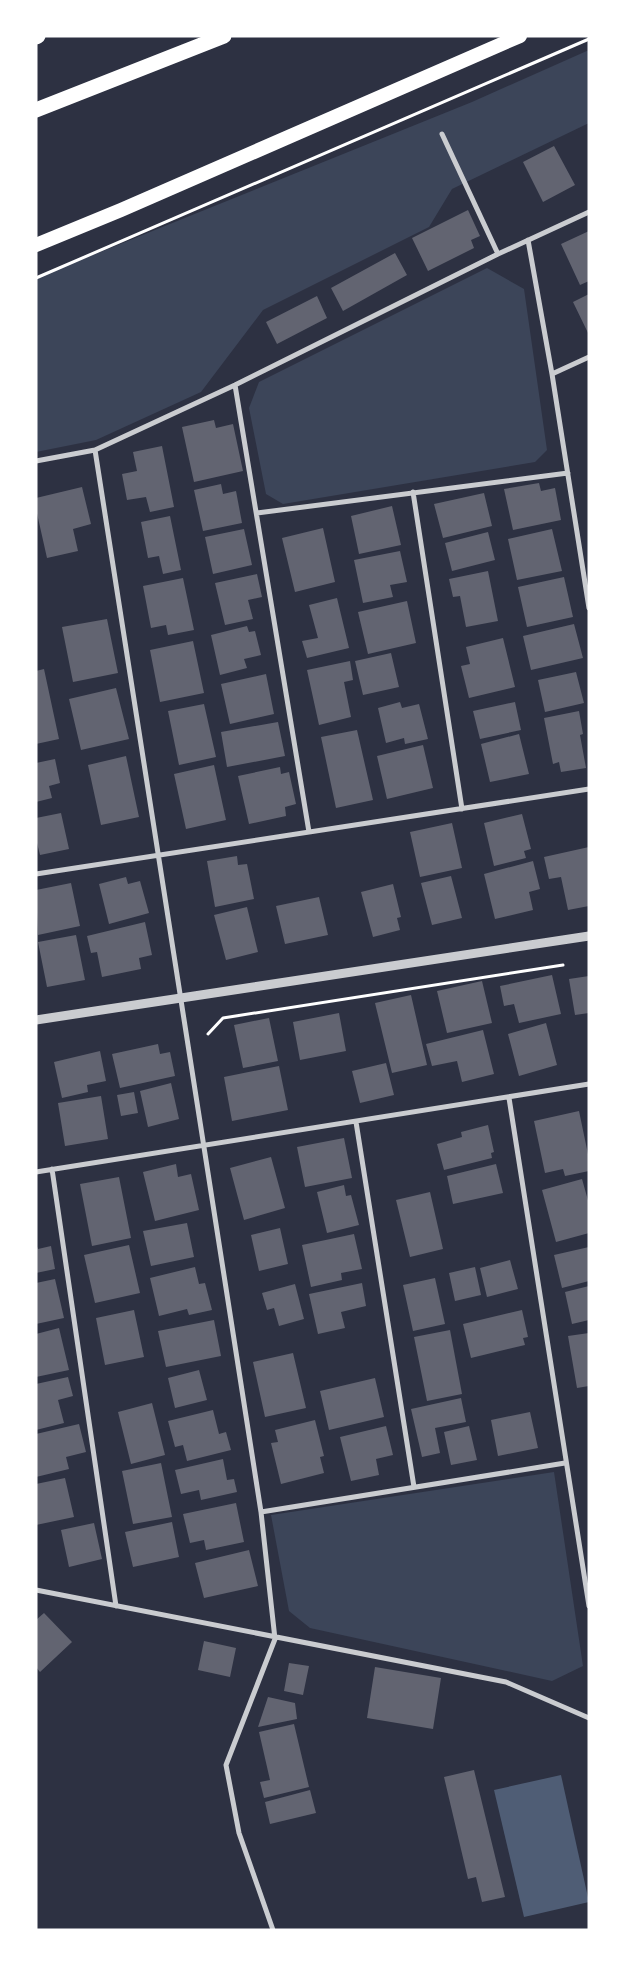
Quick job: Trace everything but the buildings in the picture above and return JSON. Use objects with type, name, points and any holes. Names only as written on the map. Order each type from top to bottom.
[{"type":"highway","points":[[36,110],[224,36]]},
{"type":"highway","points":[[36,245],[121,210],[520,36]]},
{"type":"street","points":[[442,134],[498,254]]},
{"type":"street","points":[[36,460],[95,450],[235,385],[498,254],[589,212]]},
{"type":"street","points":[[528,240],[552,374],[589,608]]},
{"type":"street","points":[[552,374],[589,357]]},
{"type":"street","points":[[235,385],[309,832]]},
{"type":"street","points":[[95,450],[261,1512],[276,1639],[226,1765],[239,1833],[273,1930]]},
{"type":"street","points":[[257,513],[568,474]]},
{"type":"street","points":[[413,492],[462,809]]},
{"type":"street","points":[[36,874],[589,789]]},
{"type":"street","points":[[36,1020],[589,936]]},
{"type":"street","points":[[36,1172],[589,1084]]},
{"type":"street","points":[[509,1098],[589,1606]]},
{"type":"street","points":[[356,1122],[414,1487]]},
{"type":"street","points":[[52,1169],[116,1606]]},
{"type":"street","points":[[261,1512],[566,1463]]},
{"type":"street","points":[[36,1590],[276,1639],[506,1682],[589,1718]]},
{"type":"path","points":[[36,278],[589,39]]},
{"type":"path","points":[[207,1035],[223,1018],[569,964]]},
{"type":"shaded area","points":[[589,50],[589,123],[452,189],[429,227],[263,310],[201,392],[96,440],[36,452],[36,278],[472,102]]},
{"type":"shaded area","points":[[487,268],[524,289],[547,450],[535,462],[283,504],[266,494],[249,408],[259,382]]},
{"type":"shaded area","points":[[554,1472],[583,1666],[552,1681],[310,1628],[289,1611],[271,1515]]},
{"type":"shaded area","points":[[561,1775],[589,1902],[524,1917],[494,1790]]}]
